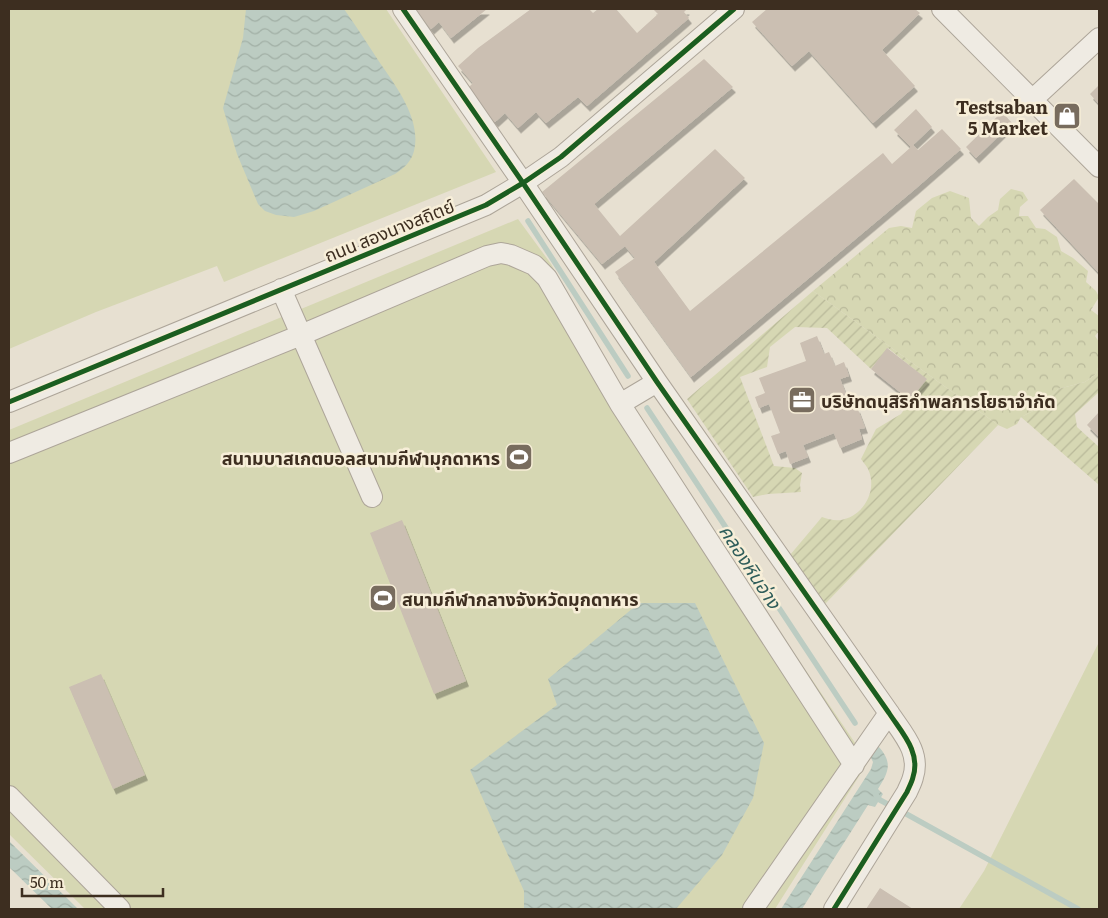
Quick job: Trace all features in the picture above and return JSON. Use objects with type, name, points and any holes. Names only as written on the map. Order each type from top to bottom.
[{"type":"street","points":[[403,9],[658,382],[907,739],[916,763],[907,792],[834,909]]},
{"type":"street","name":"ถนน สองนางสถิตย์","points":[[9,402],[486,205],[561,157],[734,9]]},
{"type":"street","points":[[942,9],[1099,167]]},
{"type":"street","points":[[1032,100],[1099,38]]},
{"type":"street","points":[[9,453],[301,335],[487,256],[501,253],[511,255],[534,265],[547,278],[620,404],[854,765]]},
{"type":"street","points":[[281,289],[372,497]]},
{"type":"street","points":[[620,404],[658,382]]},
{"type":"street","points":[[753,909],[889,714]]},
{"type":"street","points":[[9,796],[120,909]]},
{"type":"green space","points":[[9,9],[386,9],[496,172],[224,282],[217,266],[96,312],[9,349]]},
{"type":"green space","points":[[1011,189],[1023,192],[1028,200],[1020,207],[1019,216],[1028,216],[1036,228],[1045,229],[1057,237],[1061,251],[1073,258],[1088,271],[1086,282],[1096,291],[1099,297],[1091,310],[1099,316],[1099,331],[1095,336],[1099,342],[1099,364],[1096,374],[1085,382],[1058,389],[1035,410],[1021,417],[1017,424],[1007,429],[998,425],[813,291],[889,228],[901,226],[912,228],[916,211],[932,198],[950,191],[969,198],[971,218],[979,226],[998,210],[1000,199]]},
{"type":"green space","name":"สนามกีฬากลางจังหวัดมุกดาหาร","points":[[518,219],[551,264],[645,434],[868,762],[775,909],[85,909],[9,834],[9,430]]},
{"type":"green space","points":[[813,291],[998,425],[825,604],[790,555],[822,517],[841,520],[849,518],[862,508],[870,493],[871,477],[861,459],[876,429],[901,414],[926,379],[888,348],[871,369],[827,328],[795,327],[770,347],[767,367],[740,377],[774,466],[795,468],[802,473],[801,492],[753,497],[687,399]]},
{"type":"green space","points":[[1099,364],[1099,392],[1075,414],[1077,427],[1099,447],[1099,485],[1021,417],[1035,410],[1058,389],[1085,382],[1096,374]]},
{"type":"green space","points":[[1099,642],[1099,909],[959,909],[984,871]]},
{"type":"water","points":[[246,9],[344,9],[399,91],[411,115],[415,139],[413,155],[407,164],[395,174],[314,211],[294,217],[276,215],[265,211],[258,204],[237,154],[223,108],[243,38]]},
{"type":"water","points":[[639,603],[695,603],[764,743],[753,798],[722,855],[676,909],[524,909],[524,891],[470,770],[557,705],[548,679]]},
{"type":"water","points":[[878,746],[886,757],[888,767],[878,789],[883,794],[875,807],[868,805],[802,909],[781,909],[871,769],[873,762],[869,754]]},
{"type":"water","points":[[9,841],[78,909],[52,909],[9,867]]},
{"type":"building","points":[[415,9],[487,9],[451,38],[439,22],[431,29]]},
{"type":"building","points":[[531,9],[589,9],[593,13],[598,9],[616,9],[637,33],[658,14],[653,9],[687,9],[684,12],[689,18],[587,106],[578,97],[546,123],[536,112],[518,128],[505,113],[495,122],[466,90],[473,83],[458,66],[478,48]]},
{"type":"building","points":[[767,9],[915,9],[920,13],[882,50],[915,86],[873,123],[809,51],[792,66],[752,22]]},
{"type":"building","points":[[704,59],[733,87],[594,204],[620,236],[715,149],[745,178],[654,262],[690,311],[883,153],[892,164],[911,147],[894,130],[916,109],[932,127],[913,145],[918,150],[942,129],[961,149],[691,377],[615,272],[635,258],[625,246],[602,264],[542,192]]},
{"type":"building","points":[[1099,85],[1099,104],[1090,94]]},
{"type":"building","points":[[1002,112],[1012,123],[976,158],[966,147]]},
{"type":"building","points":[[1074,179],[1099,204],[1099,273],[1040,210]]},
{"type":"building","name":"บริษัทดนุสิริกำพลการโยธาจำกัด","points":[[817,336],[824,354],[829,352],[835,366],[844,362],[849,376],[840,379],[852,409],[857,407],[865,428],[859,429],[862,439],[840,448],[834,433],[803,445],[808,457],[790,464],[786,451],[778,454],[771,436],[780,433],[769,404],[759,408],[755,397],[765,393],[759,378],[806,361],[800,343]]},
{"type":"building","points":[[887,348],[927,379],[910,400],[871,369]]},
{"type":"building","points":[[1099,412],[1099,437],[1087,425]]},
{"type":"building","points":[[402,520],[466,681],[434,694],[370,533]]},
{"type":"building","points":[[101,674],[145,775],[113,789],[69,687]]},
{"type":"building","points":[[880,888],[913,909],[866,909]]},
{"type":"waterway","name":"คลองหินอ่าง","points":[[528,221],[628,376]]},
{"type":"waterway","name":"คลองหินอ่าง","points":[[647,408],[855,723]]},
{"type":"waterway","name":"คลองหินอ่าง","points":[[876,795],[880,800],[893,807]]},
{"type":"waterway","name":"คลองหินอ่าง","points":[[901,811],[1078,909]]},
{"type":"cycle path","points":[[403,9],[657,382],[909,743],[914,759],[913,779],[907,792],[834,909]]},
{"type":"cycle path","points":[[9,402],[486,205],[561,157],[734,9]]},
{"type":"place","name":"Testsaban 5 Market","points":[[1067,116]]},
{"type":"place","name":"บริษัทดนุสิริกำพลการโยธาจำกัด","points":[[802,400]]},
{"type":"place","name":"สนามบาสเกตบอลสนามกีฬามุกดาหาร","points":[[519,457]]},
{"type":"place","name":"สนามกีฬากลางจังหวัดมุกดาหาร","points":[[383,598]]}]
